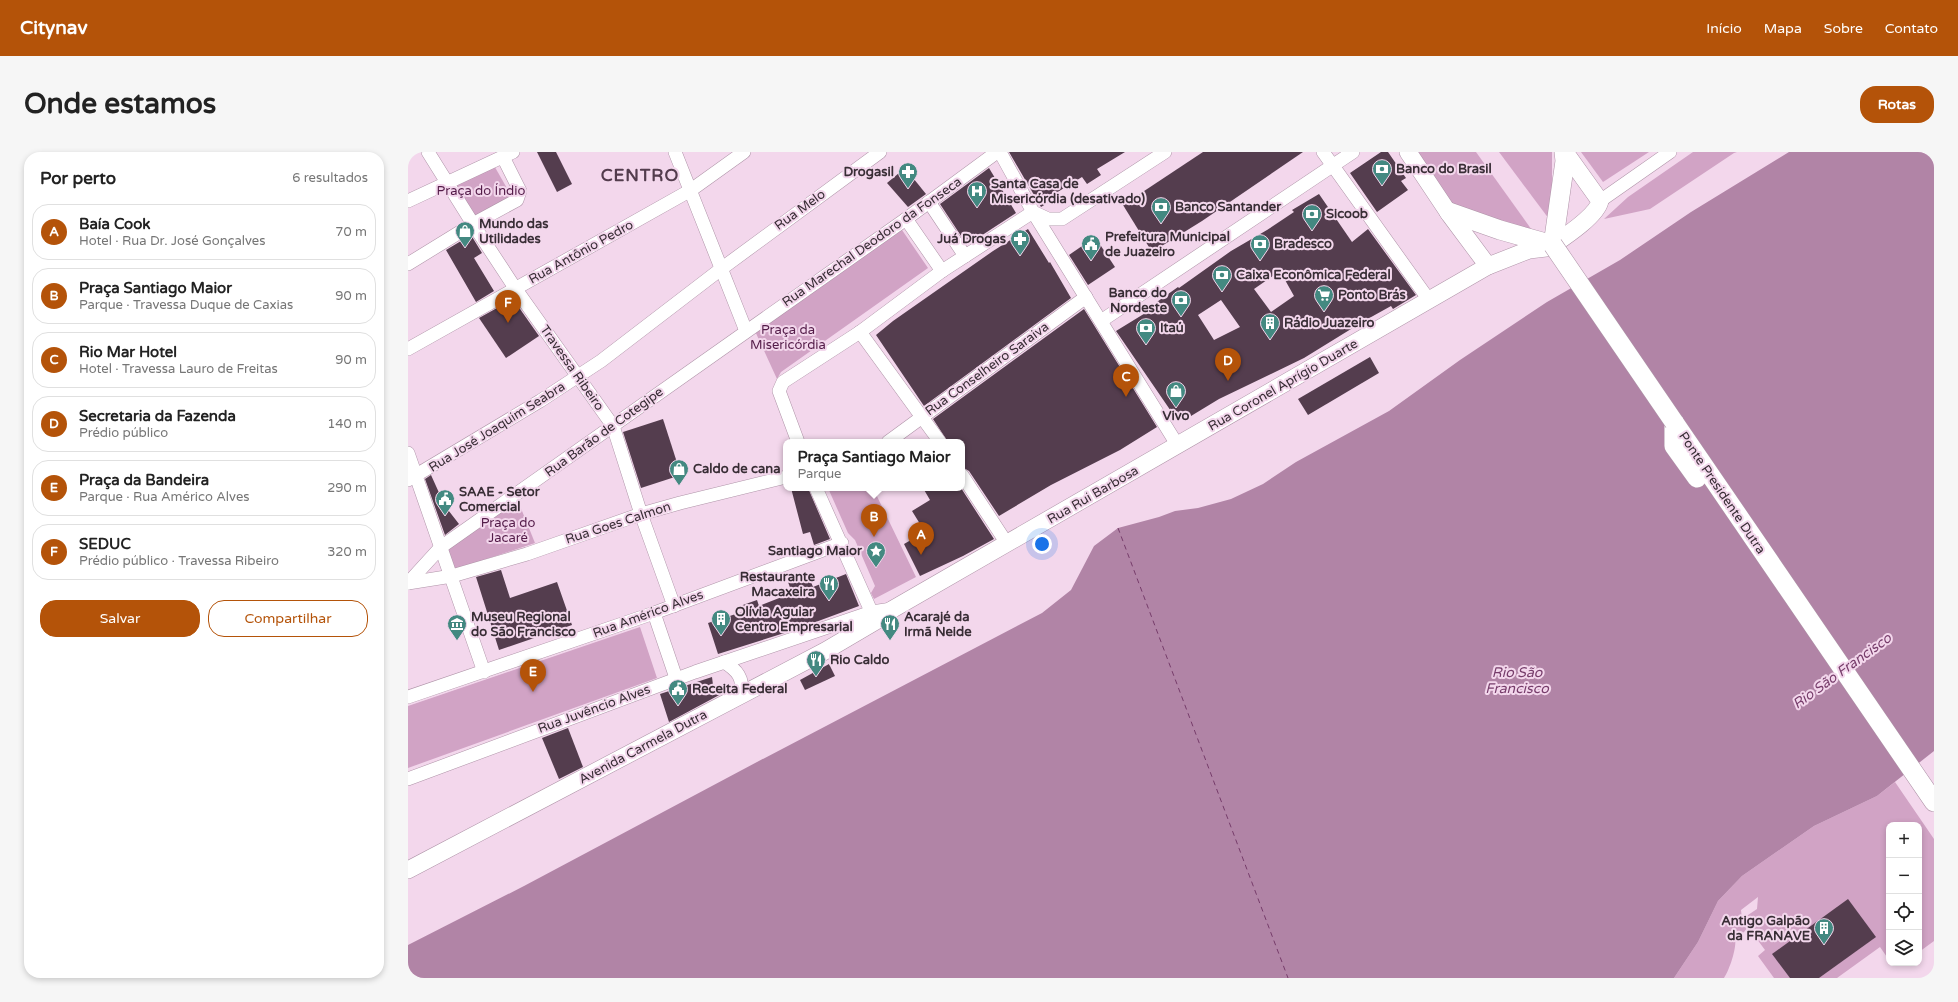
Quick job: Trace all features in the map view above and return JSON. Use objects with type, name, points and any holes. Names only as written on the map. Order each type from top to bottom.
[{"type":"highway","points":[[1550,247],[1564,155]]},
{"type":"highway","points":[[1449,212],[1550,247],[1674,422]]},
{"type":"highway","name":"Ponte Presidente Dutra","points":[[1674,422],[1698,435],[1768,538],[1771,565],[1747,550],[1674,446],[1674,422]]},
{"type":"highway","points":[[1771,565],[1934,802]]},
{"type":"main road","points":[[1408,152],[1488,266]]},
{"type":"main road","points":[[1550,247],[1572,231],[1595,210],[1598,198],[1564,155]]},
{"type":"main road","name":"Rua Coronel Aprígio Duarte","points":[[1178,446],[1488,266],[1529,250],[1550,247]]},
{"type":"main road","name":"Rua Rui Barbosa","points":[[893,609],[1006,542],[1178,446]]},
{"type":"main road","name":"Avenida Carmela Dutra","points":[[408,870],[630,754],[740,694],[825,651],[874,617],[893,609]]},
{"type":"street","name":"Travessa Ribeiro","points":[[428,152],[473,224],[516,288],[613,426],[674,606]]},
{"type":"street","points":[[675,152],[746,331]]},
{"type":"street","name":"Rua Antônio Pedro","points":[[408,349],[691,190],[744,152]]},
{"type":"street","name":"Rua Melo","points":[[578,376],[601,361],[721,269],[880,152]]},
{"type":"street","points":[[998,152],[1033,212],[1178,446]]},
{"type":"street","name":"Rua Marechal Deodoro da Fonseca","points":[[746,331],[906,219],[998,152]]},
{"type":"street","points":[[1033,212],[1048,219],[1062,219],[1165,152]]},
{"type":"street","points":[[1322,152],[1429,300]]},
{"type":"street","points":[[1101,321],[1353,152]]},
{"type":"street","points":[[1598,198],[1670,152]]},
{"type":"street","points":[[408,201],[508,155],[520,191],[520,197],[517,200],[473,224],[408,264]]},
{"type":"street","points":[[929,202],[965,256]]},
{"type":"street","points":[[797,439],[779,391],[783,382],[860,332],[942,271],[1033,212]]},
{"type":"street","points":[[906,219],[942,271]]},
{"type":"street","name":"Rua Conselheiro Saraiva","points":[[892,439],[1086,297]]},
{"type":"street","name":"Rua Barão de Cotegipe","points":[[408,583],[441,547],[746,331]]},
{"type":"street","points":[[860,332],[938,439]]},
{"type":"street","name":"Rua José Joaquim Seabra","points":[[412,478],[578,376]]},
{"type":"street","points":[[408,453],[412,478],[452,576],[484,672]]},
{"type":"street","name":"Rua Goes Calmon","points":[[408,583],[452,576],[527,554],[642,514],[783,478]]},
{"type":"street","points":[[965,480],[1006,542]]},
{"type":"street","points":[[817,491],[874,617]]},
{"type":"street","name":"Rua Américo Alves","points":[[408,697],[674,606],[842,543]]},
{"type":"street","points":[[654,613],[676,678]]},
{"type":"street","name":"Rua Juvêncio Alves","points":[[408,779],[676,678],[874,617]]},
{"type":"street","points":[[724,662],[735,669],[739,674],[742,683],[740,694]]},
{"type":"green space","points":[[1414,152],[1476,152],[1534,233],[1455,210]]},
{"type":"green space","points":[[1499,152],[1552,152],[1552,223]]},
{"type":"green space","points":[[1581,152],[1649,152],[1603,182]]},
{"type":"green space","points":[[1693,152],[1737,152],[1650,209],[1604,219],[1628,197]]},
{"type":"green space","name":"Praça do Índio","points":[[492,162],[512,197],[473,221],[450,184]]},
{"type":"green space","name":"Praça da Misericórdia","points":[[902,230],[928,268],[781,372],[777,379],[755,331]]},
{"type":"green space","points":[[829,491],[874,491],[916,577],[874,599],[871,593],[875,586],[855,540],[848,533]]},
{"type":"green space","name":"Praça do Jacaré","points":[[518,501],[535,543],[453,570],[447,546]]},
{"type":"green space","points":[[640,627],[657,678],[408,768],[408,706]]},
{"type":"green space","points":[[1895,782],[1934,839],[1934,941],[1922,950],[1922,822],[1886,822],[1886,956],[1880,947],[1837,978],[1774,978],[1758,956],[1765,950],[1748,927],[1735,939],[1735,948],[1732,959],[1724,978],[1674,978],[1698,942],[1718,901],[1742,876],[1814,826],[1877,796]],"holes":[[[1758,897],[1757,909],[1742,919],[1741,910]]]},
{"type":"water","name":"Rio São Francisco","points":[[1789,152],[1934,152],[1934,751],[1877,796],[1814,826],[1742,876],[1718,901],[1698,942],[1674,978],[408,978],[408,945],[524,886],[1042,613],[1071,590],[1094,546],[1118,528],[1175,511],[1198,508],[1231,499],[1263,484],[1296,462],[1389,411],[1460,360],[1547,302],[1620,260],[1691,212]]},
{"type":"building","points":[[537,152],[556,152],[572,184],[557,192]]},
{"type":"building","points":[[1009,152],[1125,152],[1097,169],[1101,175],[1087,184],[1082,177],[1056,193],[1059,196],[1041,207]]},
{"type":"building","points":[[1203,152],[1303,152],[1202,221],[1152,252],[1123,205]]},
{"type":"building","name":"Banco do Brasil","points":[[1381,152],[1388,152],[1406,178],[1401,181],[1408,190],[1377,212],[1350,173]]},
{"type":"building","name":"Drogasil","points":[[905,168],[926,194],[908,207],[887,183]]},
{"type":"building","name":"Santa Casa de Misericórdia (desativado)","points":[[989,168],[1016,213],[967,245],[940,204]]},
{"type":"building","points":[[1319,194],[1352,242],[1368,229],[1416,295],[1393,309],[1391,306],[1364,321],[1304,358],[1219,399],[1191,416],[1188,413],[1181,418],[1175,417],[1116,331],[1147,312],[1146,311],[1154,304],[1231,251],[1294,212],[1292,210]],"holes":[[[1280,271],[1294,296],[1271,312],[1254,289]],[[1221,300],[1240,327],[1214,340],[1198,315]]]},
{"type":"building","points":[[1028,229],[1049,263],[1050,262],[1071,298],[924,406],[876,335],[893,321],[993,251]]},
{"type":"building","points":[[471,235],[482,253],[474,258],[494,291],[476,302],[446,250]]},
{"type":"building","name":"Prefeitura Municipal de Juazeiro","points":[[1095,237],[1115,267],[1088,285],[1069,255]]},
{"type":"building","points":[[513,299],[539,336],[506,358],[479,318]]},
{"type":"building","points":[[1084,309],[1157,427],[1120,450],[1051,485],[999,516],[969,471],[965,469],[965,439],[946,439],[933,419]]},
{"type":"building","points":[[1370,357],[1379,373],[1308,415],[1298,399]]},
{"type":"building","points":[[663,419],[681,475],[641,488],[623,432]]},
{"type":"building","points":[[431,475],[445,506],[459,524],[445,535],[425,479]]},
{"type":"building","points":[[792,491],[809,491],[830,539],[814,545],[810,532],[803,534]]},
{"type":"building","points":[[925,491],[963,491],[994,539],[963,556],[920,576],[904,544],[925,532],[912,511],[930,500]]},
{"type":"building","points":[[501,570],[510,598],[557,582],[572,625],[499,650],[476,577]]},
{"type":"building","points":[[808,574],[813,587],[846,574],[859,606],[794,630],[718,654],[708,623],[742,612],[740,606],[757,600],[759,606],[792,593],[788,582]]},
{"type":"building","points":[[829,664],[835,676],[805,690],[800,680]]},
{"type":"building","points":[[712,677],[713,685],[723,693],[669,722],[660,694]]},
{"type":"building","points":[[568,728],[583,767],[559,779],[542,738]]},
{"type":"building","name":"Antigo Galpão da FRANAVE","points":[[1848,899],[1876,937],[1819,978],[1790,978],[1772,954]]},
{"type":"ferry route","points":[[1118,528],[1288,978]]},
{"type":"place","name":"Banco do Brasil","points":[[1382,186]]},
{"type":"place","name":"Drogasil","points":[[908,189]]},
{"type":"place","name":"Santa Casa de Misericórdia (desativado)","points":[[977,208]]},
{"type":"place","name":"Banco Santander","points":[[1161,224]]},
{"type":"place","name":"Sicoob","points":[[1312,231]]},
{"type":"place","name":"Mundo das Utilidades","points":[[465,248]]},
{"type":"place","name":"Juá Drogas","points":[[1020,256]]},
{"type":"place","name":"Prefeitura Municipal de Juazeiro","points":[[1091,261]]},
{"type":"place","name":"Bradesco","points":[[1260,261]]},
{"type":"place","name":"Caixa Econômica Federal","points":[[1222,292]]},
{"type":"place","name":"Ponto Brás","points":[[1324,312]]},
{"type":"place","name":"Banco do Nordeste","points":[[1181,317]]},
{"type":"place","name":"SEDUC","points":[[508,323]]},
{"type":"place","name":"Rádio Juazeiro","points":[[1270,340]]},
{"type":"place","name":"Itaú","points":[[1146,345]]},
{"type":"place","name":"Secretaria da Fazenda","points":[[1228,381]]},
{"type":"place","name":"Rio Mar Hotel","points":[[1126,397]]},
{"type":"place","name":"Vivo","points":[[1176,408]]},
{"type":"place","name":"Caldo de cana","points":[[679,486]]},
{"type":"place","name":"SAAE - Setor Comercial","points":[[445,516]]},
{"type":"place","name":"Praça Santiago Maior","points":[[874,537]]},
{"type":"place","name":"Baía Cook","points":[[921,555]]},
{"type":"place","name":"Santiago Maior","points":[[876,568]]},
{"type":"place","name":"Restaurante Macaxeira","points":[[829,601]]},
{"type":"place","name":"Olívia Aguiar Centro Empresarial","points":[[721,636]]},
{"type":"place","name":"Museu Regional do São Francisco","points":[[457,641]]},
{"type":"place","name":"Acarajé da Irmã Neide","points":[[890,641]]},
{"type":"place","name":"Rio Caldo","points":[[816,677]]},
{"type":"place","name":"Praça da Bandeira","points":[[533,692]]},
{"type":"place","name":"Receita Federal","points":[[678,706]]},
{"type":"place","name":"Antigo Galpão da FRANAVE","points":[[1824,945]]},
{"type":"district","name":"CENTRO","points":[[640,175]]}]
